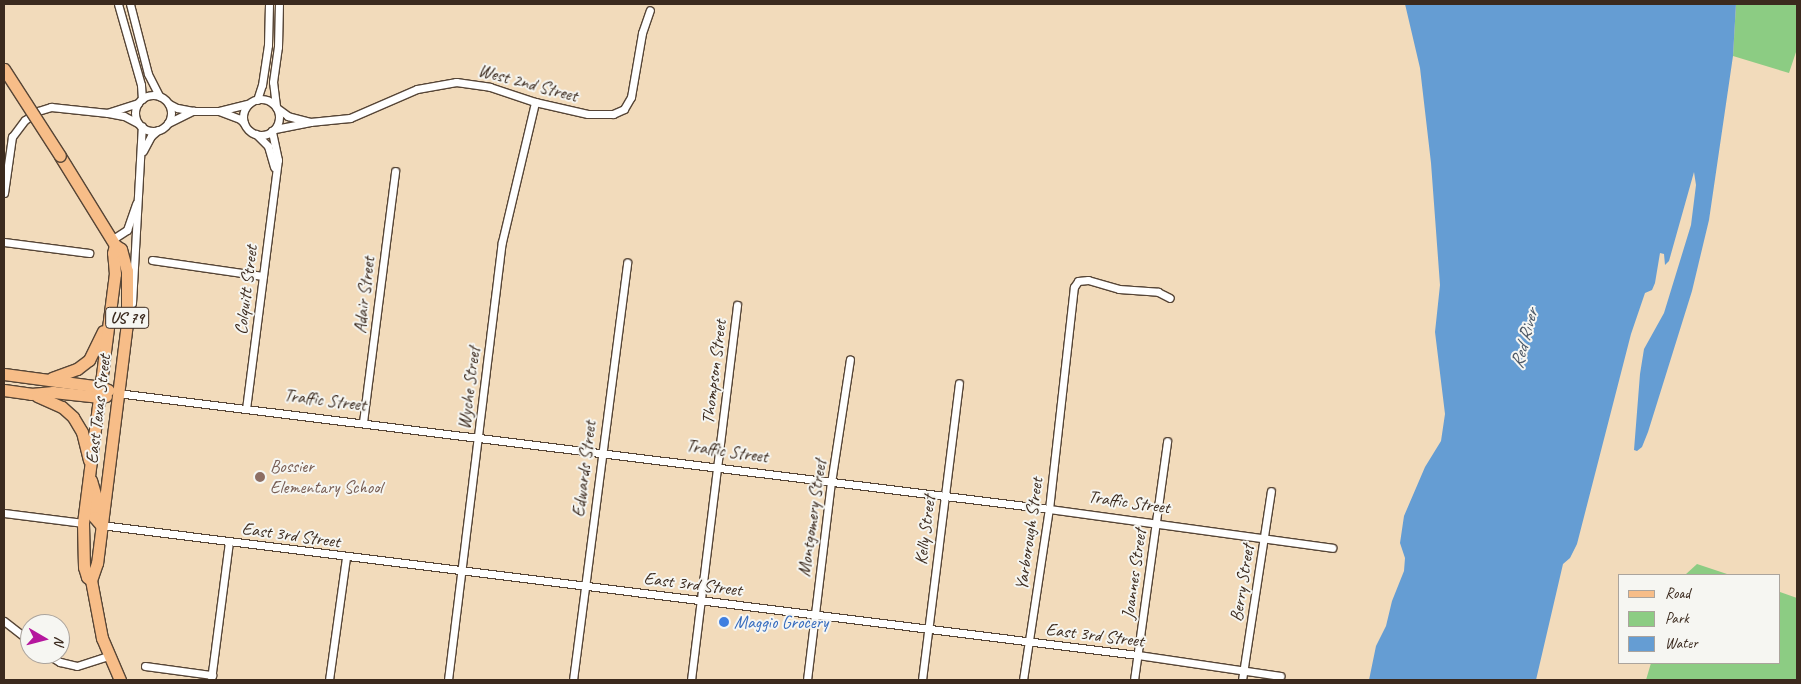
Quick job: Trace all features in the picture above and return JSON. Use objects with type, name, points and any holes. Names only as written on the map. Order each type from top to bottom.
[{"type":"main road","name":"East Texas Street","points":[[4,69],[114,242],[121,249],[127,271],[127,323],[97,563],[91,580],[95,611],[108,656],[120,680]]},
{"type":"main road","name":"East Texas Street","points":[[91,580],[87,577],[84,567],[83,523],[115,274],[114,242]]},
{"type":"main road","points":[[46,379],[68,374],[89,360],[101,338],[111,309]]},
{"type":"main road","name":"Traffic Street","points":[[4,374],[46,379],[100,392]]},
{"type":"main road","name":"Traffic Street","points":[[4,390],[31,394],[53,392],[117,393]]},
{"type":"main road","points":[[31,394],[54,402],[73,417],[84,439],[96,497],[94,518],[101,525]]},
{"type":"main road","points":[[83,523],[93,534],[92,558],[97,563]]},
{"type":"street","points":[[114,242],[127,230],[136,204],[141,159],[140,124],[135,114],[140,101],[140,85],[118,4]]},
{"type":"street","points":[[130,4],[148,74],[159,96],[168,103],[177,108],[193,111],[219,111],[254,101],[266,100],[276,107]]},
{"type":"street","points":[[269,4],[268,45],[262,86],[254,101],[244,112],[245,123],[248,129],[256,134],[266,134],[273,130],[279,120],[273,82],[279,4]]},
{"type":"street","name":"West 2nd Street","points":[[273,130],[292,124],[350,118],[412,91],[440,83],[462,82],[484,85],[534,102],[597,115],[613,114],[624,109],[631,97],[642,33],[650,10]]},
{"type":"street","points":[[108,113],[140,101],[150,95],[159,96]]},
{"type":"street","name":"Wyche Street","points":[[448,680],[502,242],[534,102]]},
{"type":"street","points":[[168,103],[171,114],[168,123]]},
{"type":"street","name":"West 2nd Street","points":[[276,107],[288,116],[310,122]]},
{"type":"street","points":[[4,192],[10,141],[15,130],[24,120],[38,111],[48,108],[108,113],[124,116],[150,130],[159,129]]},
{"type":"street","points":[[141,159],[146,144],[159,129],[193,111]]},
{"type":"street","points":[[219,111],[240,119],[245,123]]},
{"type":"street","name":"Colquitt Street","points":[[246,409],[278,160],[273,130]]},
{"type":"street","name":"Colquitt Street","points":[[256,134],[271,152],[275,175]]},
{"type":"street","name":"Adair Street","points":[[363,422],[395,171]]},
{"type":"street","points":[[127,323],[134,278],[138,213],[136,204]]},
{"type":"street","points":[[4,242],[89,253]]},
{"type":"street","points":[[152,260],[263,276]]},
{"type":"street","name":"Edwards Street","points":[[573,680],[600,453],[626,262]]},
{"type":"street","name":"Yarborough Street","points":[[1023,680],[1049,509],[1072,300],[1076,283],[1088,280],[1119,289],[1158,292],[1170,298]]},
{"type":"street","name":"Thompson Street","points":[[691,680],[737,305]]},
{"type":"street","name":"Montgomery Street","points":[[806,680],[831,483],[850,359]]},
{"type":"street","name":"Kelly Street","points":[[922,680],[959,383]]},
{"type":"street","name":"Traffic Street","points":[[117,393],[478,436],[831,483],[1049,509],[1332,548]]},
{"type":"street","name":"Joannes Street","points":[[1134,680],[1167,441]]},
{"type":"street","name":"Berry Street","points":[[1242,680],[1271,491]]},
{"type":"street","points":[[4,513],[83,523]]},
{"type":"street","name":"East 3rd Street","points":[[101,525],[1138,655],[1280,676]]},
{"type":"street","points":[[144,666],[211,678],[229,541]]},
{"type":"street","points":[[329,680],[346,557]]},
{"type":"street","points":[[4,621],[20,633]]},
{"type":"street","points":[[68,664],[77,666],[108,656]]},
{"type":"green space","points":[[1736,4],[1797,4],[1797,49],[1789,73],[1733,56]]},
{"type":"green space","points":[[1697,564],[1727,574],[1686,574]]},
{"type":"green space","points":[[1781,592],[1797,598],[1797,680],[1646,680],[1651,664],[1781,664]]},
{"type":"water","name":"Red River","points":[[1405,4],[1736,4],[1733,56],[1709,220],[1692,291],[1648,432],[1642,447],[1637,451],[1634,450],[1640,374],[1644,349],[1664,313],[1691,225],[1696,185],[1694,172],[1669,261],[1665,265],[1664,254],[1660,253],[1655,283],[1652,290],[1645,293],[1631,334],[1577,544],[1570,558],[1563,564],[1536,680],[1369,680],[1376,646],[1386,626],[1392,601],[1404,571],[1405,558],[1400,543],[1404,516],[1425,467],[1441,441],[1445,414],[1435,332],[1440,285],[1431,163],[1420,68]]},
{"type":"place","name":"Bossier Elementary School","points":[[260,477]]},
{"type":"place","name":"Maggio Grocery","points":[[724,622]]}]
